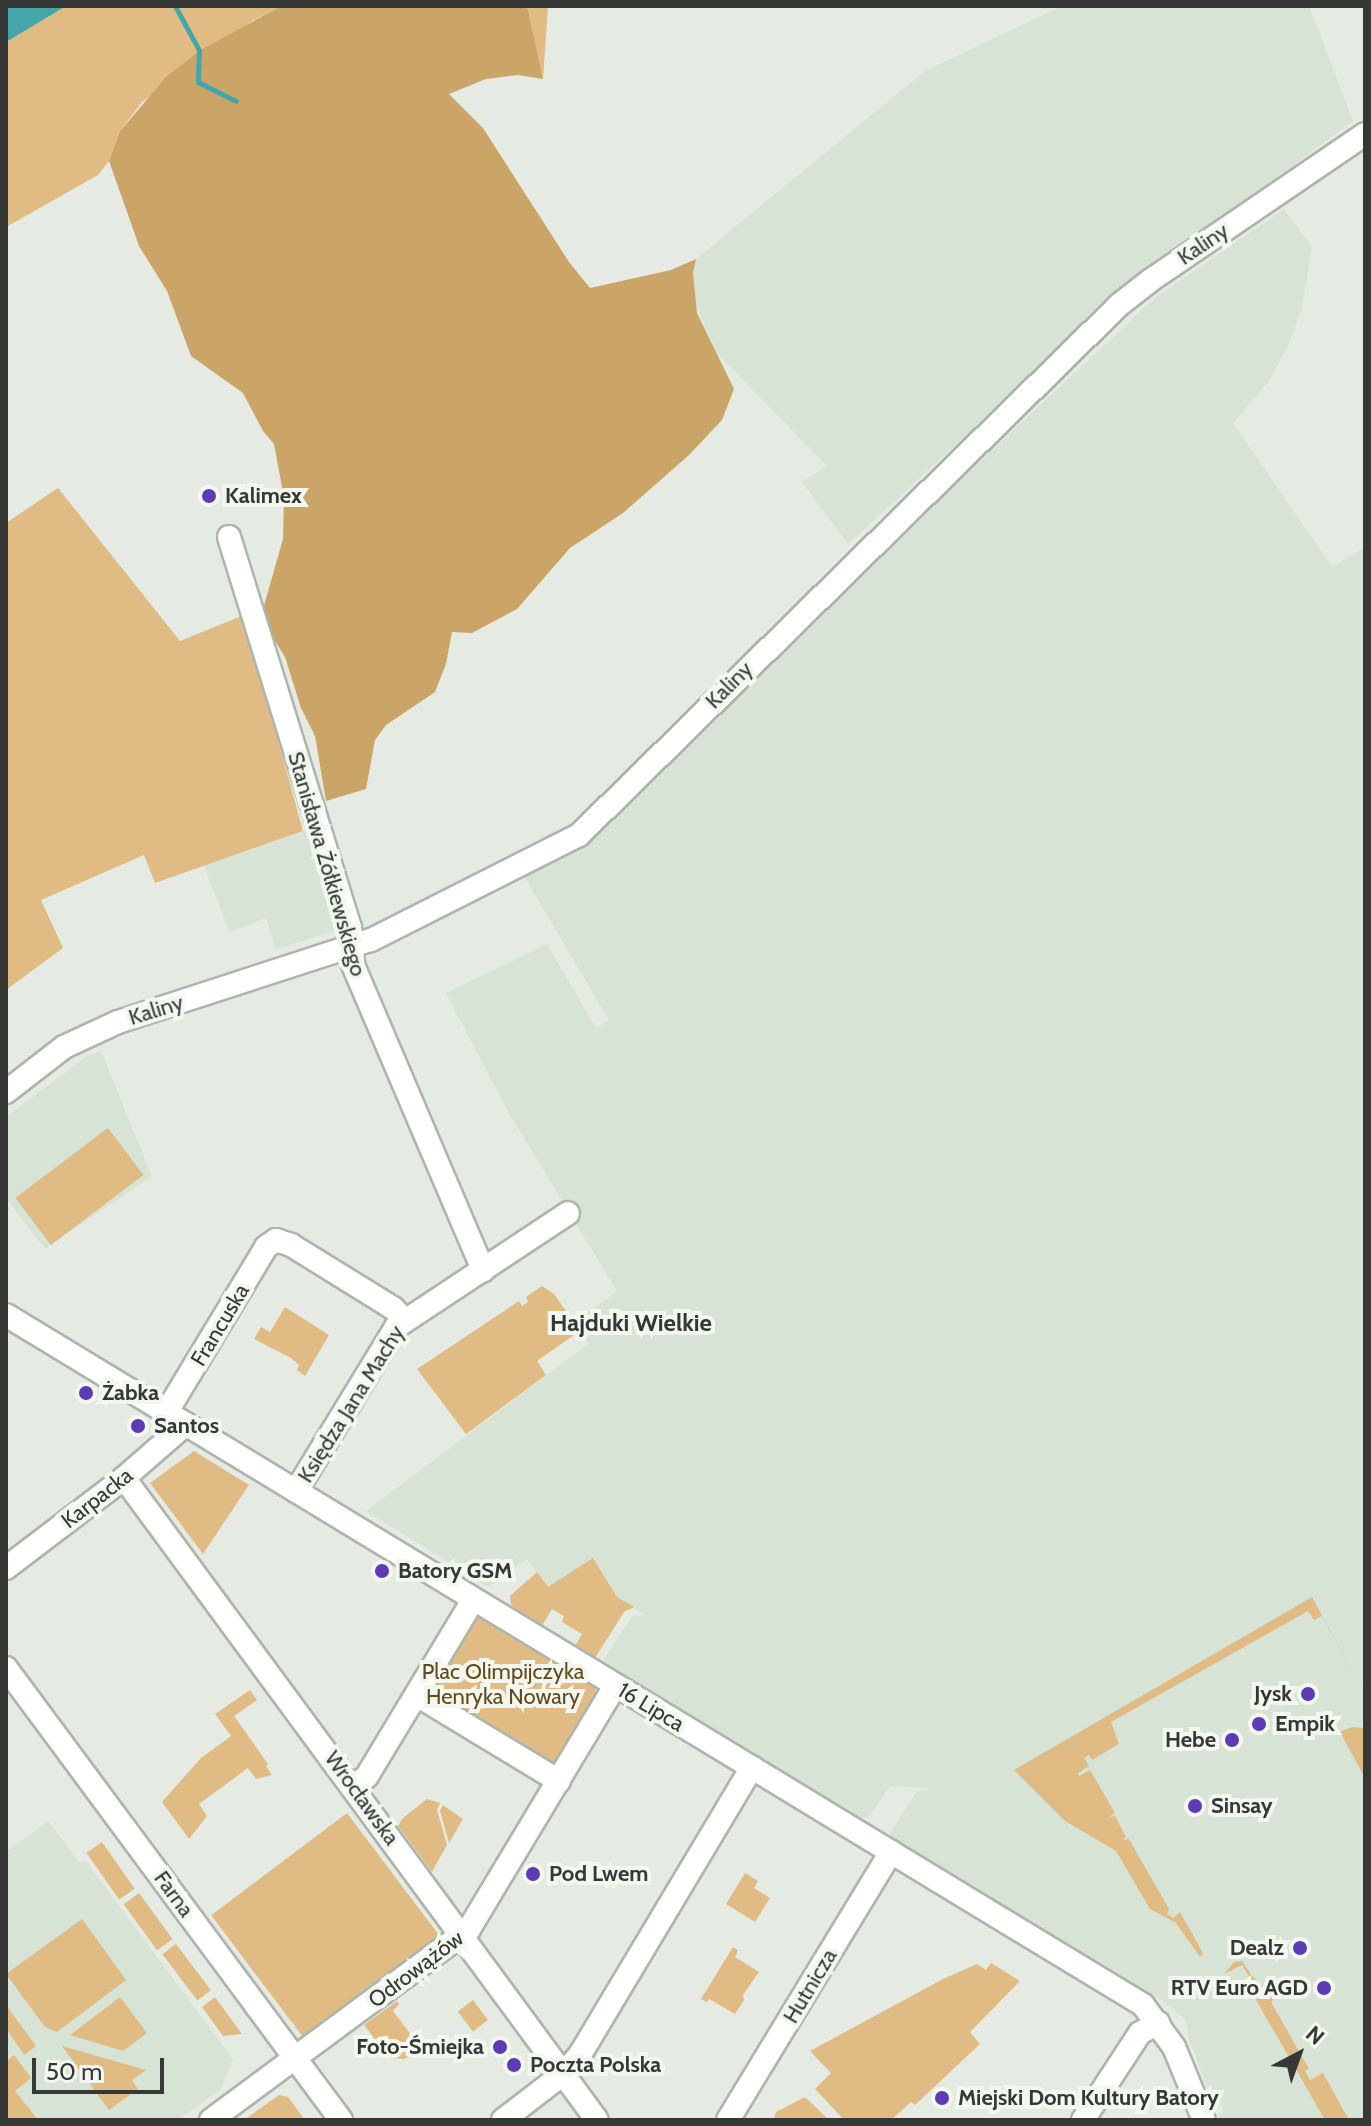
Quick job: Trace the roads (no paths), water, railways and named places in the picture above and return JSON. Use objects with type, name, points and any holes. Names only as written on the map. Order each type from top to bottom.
[{"type":"street","name":"Kaliny","points":[[6,1092],[64,1047],[118,1022],[352,948],[579,835],[1119,305],[1365,134]]},
{"type":"street","name":"Stanisława Żółkiewskiego","points":[[229,537],[350,927],[353,965],[483,1270]]},
{"type":"street","name":"Księdza Jana Machy","points":[[296,1491],[404,1319],[568,1213]]},
{"type":"street","name":"Francuska","points":[[176,1419],[266,1247],[276,1240],[291,1245],[393,1308],[404,1319]]},
{"type":"street","name":"16 Lipca","points":[[6,1315],[1143,2005],[1174,2047],[1204,2120]]},
{"type":"street","name":"Karpacka","points":[[6,1568],[124,1478],[176,1419]]},
{"type":"street","name":"Wrocławska","points":[[124,1478],[597,2120]]},
{"type":"street","points":[[354,1787],[367,1776],[473,1600]]},
{"type":"street","name":"Farna","points":[[6,1668],[341,2120]]},
{"type":"street","name":"Odrowążów","points":[[211,2120],[462,1935],[476,1920],[615,1686]]},
{"type":"street","points":[[417,1695],[559,1781]]},
{"type":"street","points":[[503,2120],[563,2074],[581,2053],[752,1767]]},
{"type":"street","name":"Hutnicza","points":[[728,2120],[891,1852]]},
{"type":"street","points":[[1083,2120],[1140,2033],[1158,2023]]},
{"type":"water","points":[[6,6],[66,6],[6,42]]},
{"type":"waterway","points":[[175,6],[199,50],[198,82],[236,101]]},
{"type":"place","name":"Kalimex","points":[[209,496]]},
{"type":"place","name":"Żabka","points":[[86,1393]]},
{"type":"place","name":"Santos","points":[[138,1426]]},
{"type":"place","name":"Batory GSM","points":[[382,1571]]},
{"type":"place","name":"Jysk","points":[[1308,1694]]},
{"type":"place","name":"Empik","points":[[1259,1724]]},
{"type":"place","name":"Hebe","points":[[1232,1740]]},
{"type":"place","name":"Sinsay","points":[[1195,1806]]},
{"type":"place","name":"Pod Lwem","points":[[533,1874]]},
{"type":"place","name":"Dealz","points":[[1300,1948]]},
{"type":"place","name":"RTV Euro AGD","points":[[1324,1988]]},
{"type":"place","name":"Foto-Śmiejka","points":[[500,2047]]},
{"type":"place","name":"Poczta Polska","points":[[514,2065]]},
{"type":"place","name":"Miejski Dom Kultury Batory","points":[[942,2098]]},
{"type":"district","name":"Hajduki Wielkie","points":[[631,1323]]},
{"type":"park label","name":"Plac Olimpijczyka Henryka Nowary","points":[[503,1684]]}]
